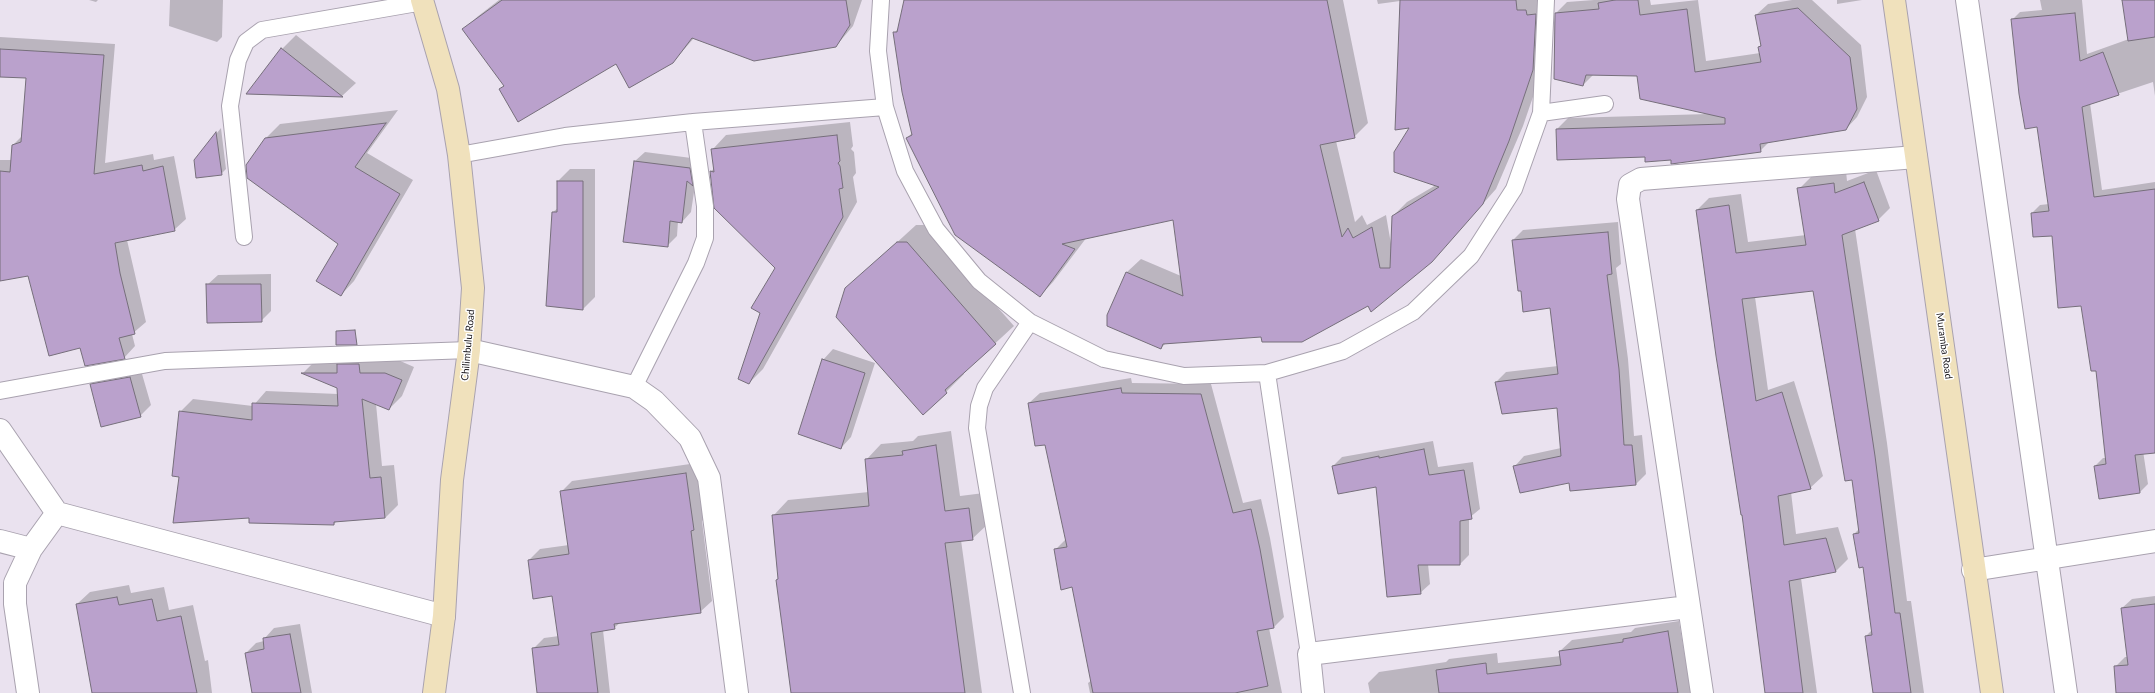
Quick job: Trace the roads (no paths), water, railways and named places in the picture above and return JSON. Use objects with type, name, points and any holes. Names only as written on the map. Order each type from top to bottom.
[{"type":"main road","name":"Muramba Road","points":[[1894,0],[1973,570],[1992,693]]},
{"type":"main road","name":"Chilimbulu Road","points":[[422,1],[448,89],[459,155],[473,288],[469,350],[452,480],[444,616],[434,693]]},
{"type":"street","points":[[1967,0],[2066,693]]},
{"type":"street","points":[[1702,693],[1628,199],[1630,185],[1641,179],[1916,157]]},
{"type":"street","points":[[469,350],[634,387],[654,401],[690,438],[709,478],[737,693]]},
{"type":"street","points":[[0,430],[57,513],[444,616]]},
{"type":"street","points":[[28,693],[15,604],[15,582],[31,549],[57,513]]},
{"type":"street","points":[[0,541],[31,549]]},
{"type":"street","points":[[1973,570],[2155,541]]},
{"type":"street","points":[[1313,693],[1309,654],[1688,607]]},
{"type":"lane","points":[[881,0],[878,51],[885,107],[905,171],[936,229],[979,280],[1030,322],[1104,359],[1184,376],[1267,373],[1343,351],[1413,312],[1471,256],[1514,189],[1541,113],[1546,0]]},
{"type":"lane","points":[[244,237],[230,106],[238,60],[246,42],[262,30],[422,1]]},
{"type":"lane","points":[[1541,113],[1605,104]]},
{"type":"lane","points":[[459,155],[565,136],[693,122],[885,107]]},
{"type":"lane","points":[[634,387],[696,263],[705,238],[706,206],[693,122]]},
{"type":"lane","points":[[1022,693],[977,428],[979,406],[985,388],[1030,322]]},
{"type":"lane","points":[[0,391],[165,361],[469,350]]},
{"type":"lane","points":[[1267,373],[1309,654]]}]
